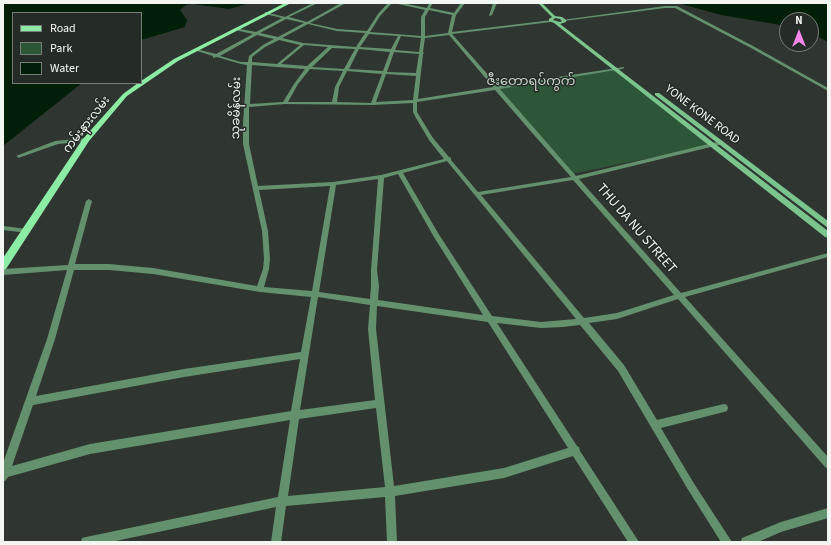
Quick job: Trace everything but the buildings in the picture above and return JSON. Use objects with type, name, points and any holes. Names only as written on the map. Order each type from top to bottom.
[{"type":"main road","name":"ကမ်းနားလမ်း","points":[[142,82],[176,60],[266,13],[289,3]]},
{"type":"main road","name":"ကမ်းနားလမ်း","points":[[3,266],[86,140],[125,95],[140,84]]},
{"type":"street","points":[[214,57],[285,18],[316,3]]},
{"type":"street","name":"သုခမိန်လမ်း","points":[[260,289],[266,269],[266,231],[246,144],[248,64],[250,57],[254,52],[275,39],[344,3]]},
{"type":"street","points":[[334,104],[338,87],[357,49],[367,33],[390,3]]},
{"type":"street","points":[[396,3],[429,6],[455,14]]},
{"type":"street","points":[[450,34],[455,14],[462,3]]},
{"type":"street","points":[[490,15],[496,3]]},
{"type":"street","points":[[540,3],[557,21],[828,235]]},
{"type":"street","points":[[429,6],[423,17],[422,53],[415,101],[415,112],[418,118],[431,139],[621,368],[690,485],[727,542]]},
{"type":"street","points":[[266,13],[337,30],[423,37],[665,6],[676,7],[752,47],[828,90]]},
{"type":"street","points":[[236,29],[275,39],[303,44],[392,52],[422,53]]},
{"type":"street","name":"THU DA NU STREET","points":[[450,34],[828,464]]},
{"type":"street","points":[[373,104],[392,52],[400,35]]},
{"type":"street","points":[[278,66],[303,44]]},
{"type":"street","points":[[285,104],[296,84],[308,68],[331,47]]},
{"type":"street","points":[[196,50],[214,57],[248,64],[419,75]]},
{"type":"street","points":[[247,106],[285,104],[373,104],[415,101],[619,69]]},
{"type":"street","name":"YONE KONE ROAD","points":[[619,69],[721,143],[828,225]]},
{"type":"street","points":[[19,156],[58,142],[86,140]]},
{"type":"street","points":[[476,194],[575,178],[721,143]]},
{"type":"street","points":[[256,188],[333,184],[381,178],[449,159]]},
{"type":"street","points":[[400,173],[436,235],[634,542]]},
{"type":"street","points":[[381,178],[374,270],[372,329],[390,492],[392,542]]},
{"type":"street","points":[[276,542],[314,294],[333,184]]},
{"type":"street","points":[[4,475],[51,339],[89,201]]},
{"type":"street","points":[[787,203],[796,201]]},
{"type":"street","points":[[3,228],[27,231]]},
{"type":"street","points":[[3,272],[70,267],[109,267],[153,271],[260,289],[314,294],[491,319],[541,324],[583,322],[617,316],[679,296],[828,255]]},
{"type":"street","points":[[30,401],[184,373],[305,354]]},
{"type":"street","points":[[4,475],[90,449],[295,415],[380,403]]},
{"type":"street","points":[[655,424],[724,408]]},
{"type":"street","points":[[86,542],[282,500],[390,492],[504,473],[576,450]]},
{"type":"street","points":[[746,542],[781,527],[828,513]]},
{"type":"green space","points":[[616,69],[713,145],[571,174],[497,89]]},
{"type":"water","points":[[3,3],[250,3],[229,9],[193,4],[186,5],[180,10],[187,20],[185,27],[142,40],[142,12],[12,12],[12,84],[81,84],[3,146]]},
{"type":"water","points":[[678,3],[828,3],[828,42],[819,37],[819,12],[779,12],[779,25],[721,15]]},
{"type":"district","name":"ဇီးတောရပ်ကွက်","points":[[531,82]]}]
